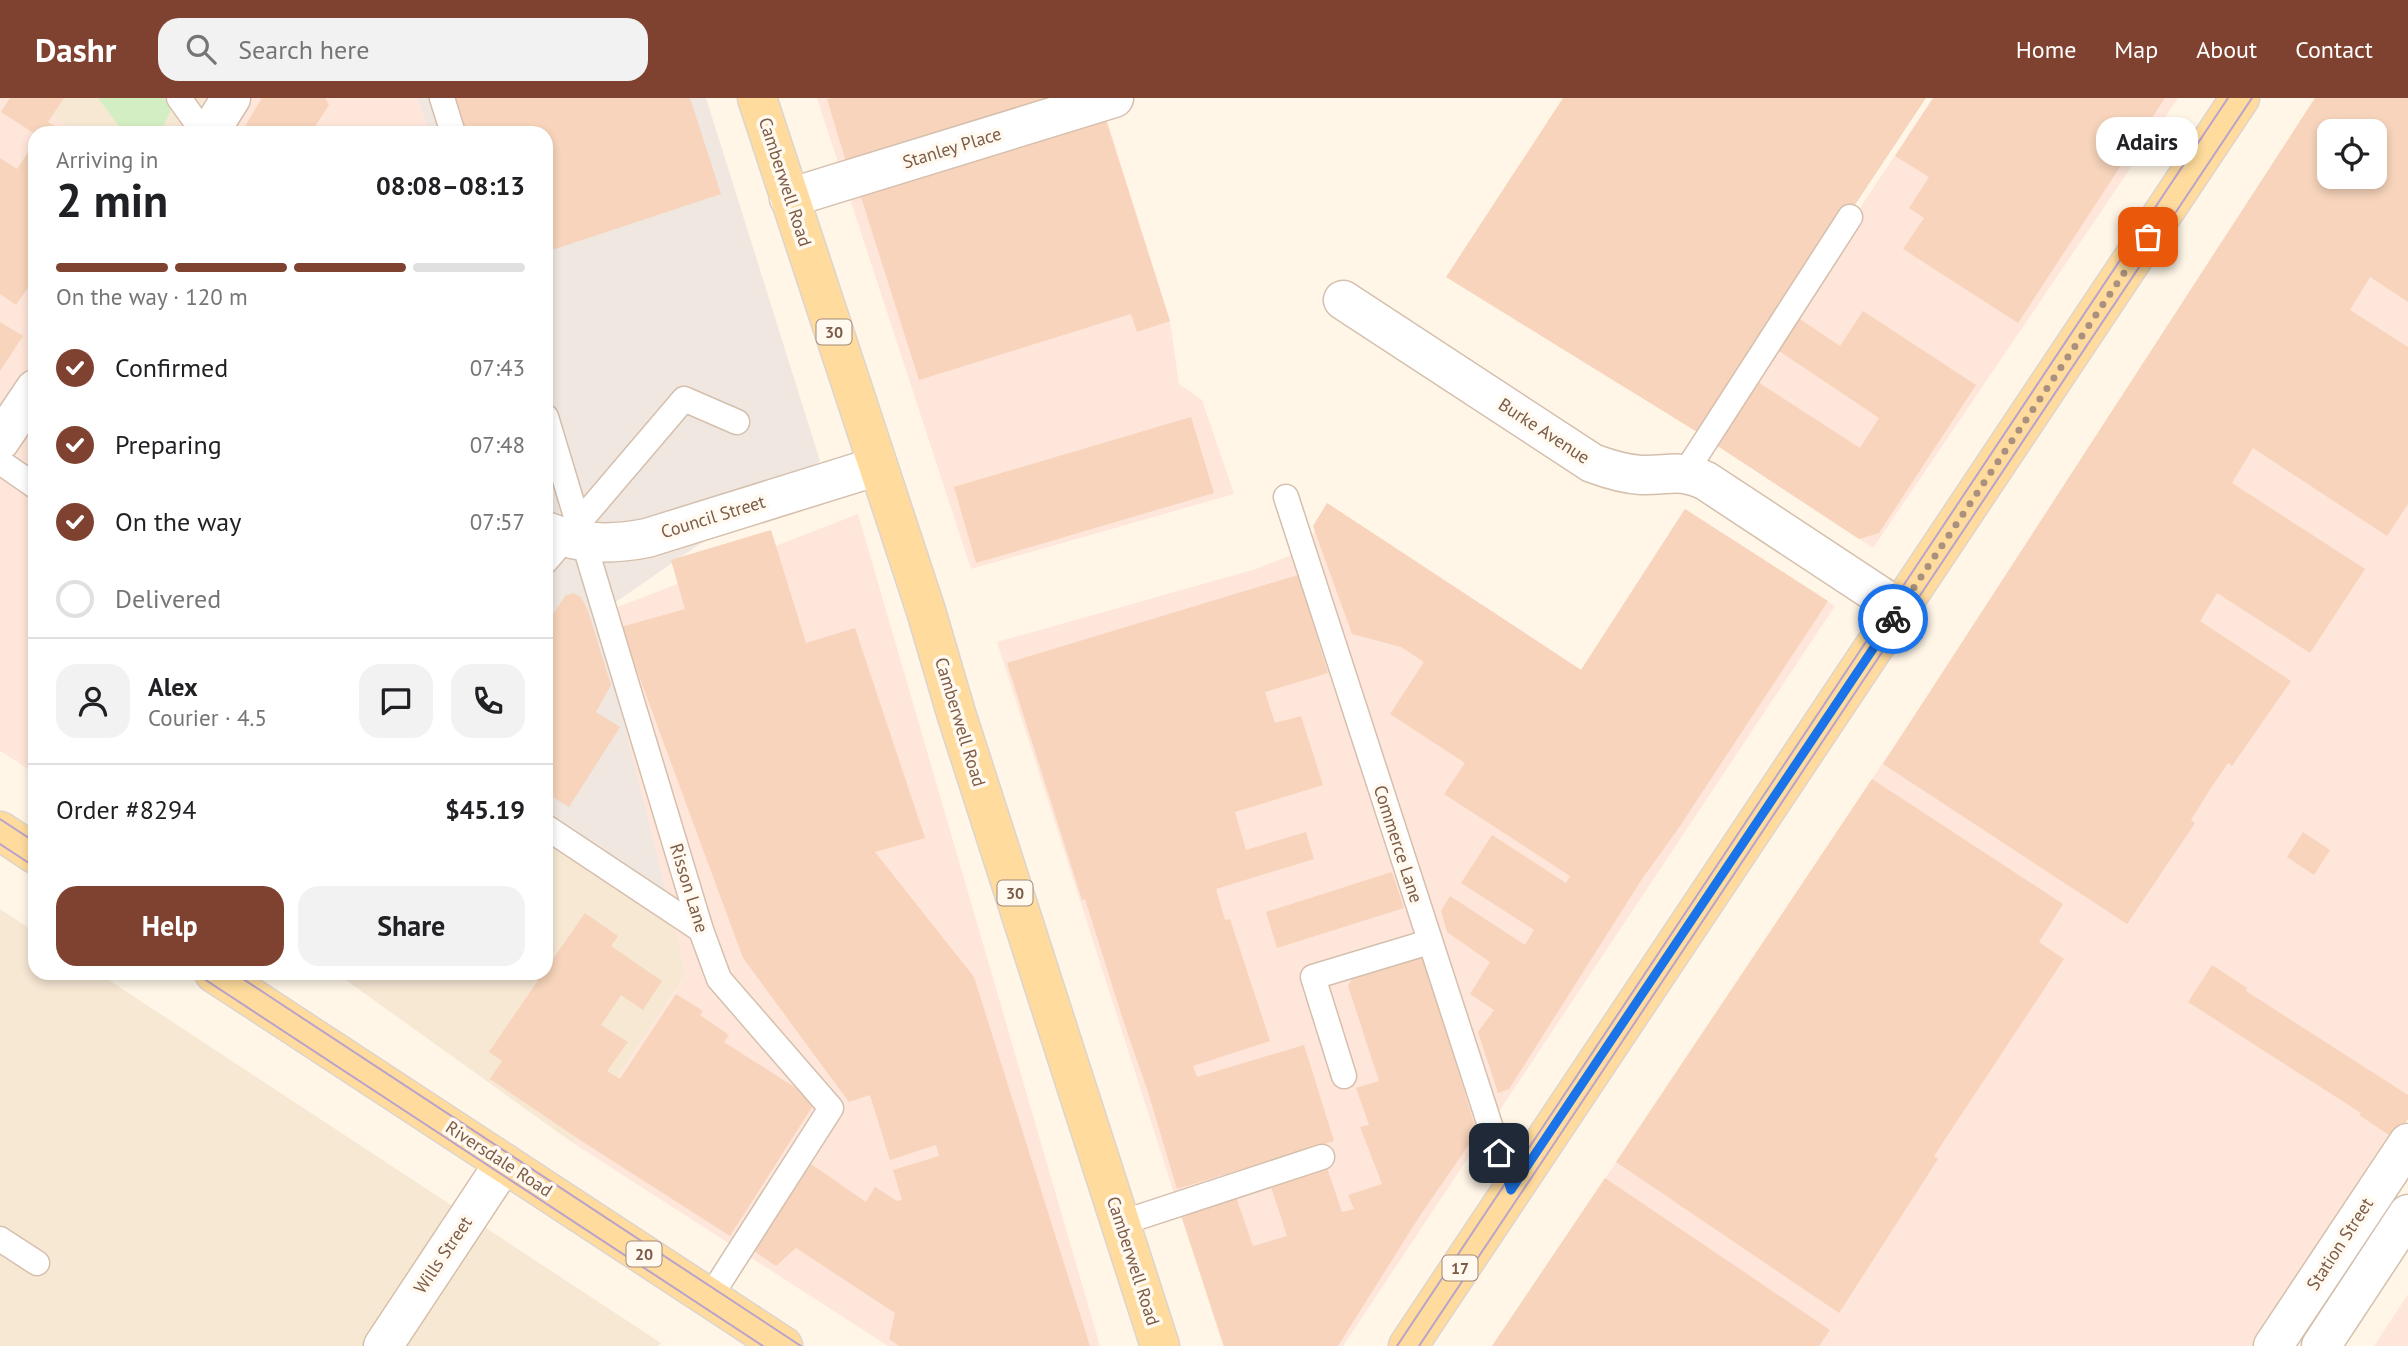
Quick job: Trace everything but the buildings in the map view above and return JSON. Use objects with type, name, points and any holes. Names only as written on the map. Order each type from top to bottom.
[{"type":"main road","name":"Camberwell Road","points":[[758,98],[1160,1346]]},
{"type":"main road","name":"17","points":[[1408,1346],[2240,98]]},
{"type":"main road","points":[[0,831],[28,849]]},
{"type":"main road","name":"Riversdale Road","points":[[225,980],[783,1346]]},
{"type":"street","points":[[212,126],[231,98]]},
{"type":"street","name":"Stanley Place","points":[[789,198],[1114,98]]},
{"type":"street","name":"Burke Avenue","points":[[1343,300],[1592,463],[1634,474],[1685,473],[1706,481],[1899,609]]},
{"type":"street","points":[[0,441],[28,399]]},
{"type":"street","name":"Council Street","points":[[564,539],[608,544],[647,538],[878,466]]},
{"type":"street","name":"Station Street","points":[[2273,1346],[2408,1143]]},
{"type":"street","name":"Wills Street","points":[[383,1346],[504,1163]]},
{"type":"street","points":[[2321,1346],[2408,1212],[2376,1189]]},
{"type":"street","points":[[2339,1246],[2372,1268]]},
{"type":"lane","points":[[179,98],[201,126]]},
{"type":"lane","points":[[442,98],[451,126]]},
{"type":"lane","points":[[1685,473],[1850,217]]},
{"type":"lane","points":[[564,539],[684,399],[737,422]]},
{"type":"lane","points":[[0,462],[28,480]]},
{"type":"lane","name":"Risson Lane","points":[[553,464],[564,539],[719,979],[831,1108],[710,1297]]},
{"type":"lane","name":"Commerce Lane","points":[[1286,497],[1511,1190]]},
{"type":"lane","points":[[553,832],[701,930]]},
{"type":"lane","points":[[1344,1076],[1312,976],[1429,942]]},
{"type":"lane","points":[[1121,1223],[1322,1157]]},
{"type":"lane","points":[[0,1239],[37,1263]]},
{"type":"shaded area","points":[[0,98],[23,98],[68,126],[28,126],[28,769],[0,751]]},
{"type":"shaded area","points":[[23,98],[206,98],[190,126],[68,126]]},
{"type":"shaded area","points":[[206,98],[417,98],[427,126],[190,126]]},
{"type":"shaded area","points":[[417,98],[706,98],[820,461],[597,615],[667,896],[553,831],[553,126],[427,126]]},
{"type":"shaded area","points":[[817,98],[1100,98],[1170,321],[1179,384],[1202,400],[1234,494],[971,569]]},
{"type":"shaded area","points":[[1933,98],[2178,98],[1873,548],[1702,435],[1854,217]]},
{"type":"shaded area","points":[[2315,98],[2408,98],[2408,1111],[2255,1346],[1492,1346],[1930,692]]},
{"type":"shaded area","points":[[1327,503],[1581,670],[1685,509],[1835,606],[1343,1346],[1223,1346],[997,642],[1256,569],[1306,549]]},
{"type":"shaded area","points":[[858,514],[1100,1346],[888,1346],[573,1143],[686,974],[597,615]]},
{"type":"shaded area","points":[[553,826],[667,896],[686,974],[573,1143],[346,980],[553,980]]},
{"type":"shaded area","points":[[0,909],[28,927],[28,980],[109,980],[661,1343],[658,1346],[0,1346]]},
{"type":"shaded area","points":[[2408,1294],[2408,1346],[2374,1346]]},
{"type":"green space","points":[[98,98],[164,98],[172,108],[163,126],[119,126]]},
{"type":"tram line","points":[[1397,1346],[2228,98]]},
{"type":"tram line","points":[[1419,1346],[2252,98]]},
{"type":"tram line","points":[[0,819],[28,837]]},
{"type":"tram line","points":[[0,844],[28,862]]},
{"type":"tram line","points":[[206,980],[763,1346]]},
{"type":"tram line","points":[[245,980],[801,1346]]},
{"type":"way so far","points":[[1893,619],[2148,237]]},
{"type":"place","name":"Adairs","points":[[2148,237]]},
{"type":"route","points":[[1499,1153],[1511,1190],[1893,619]]}]
